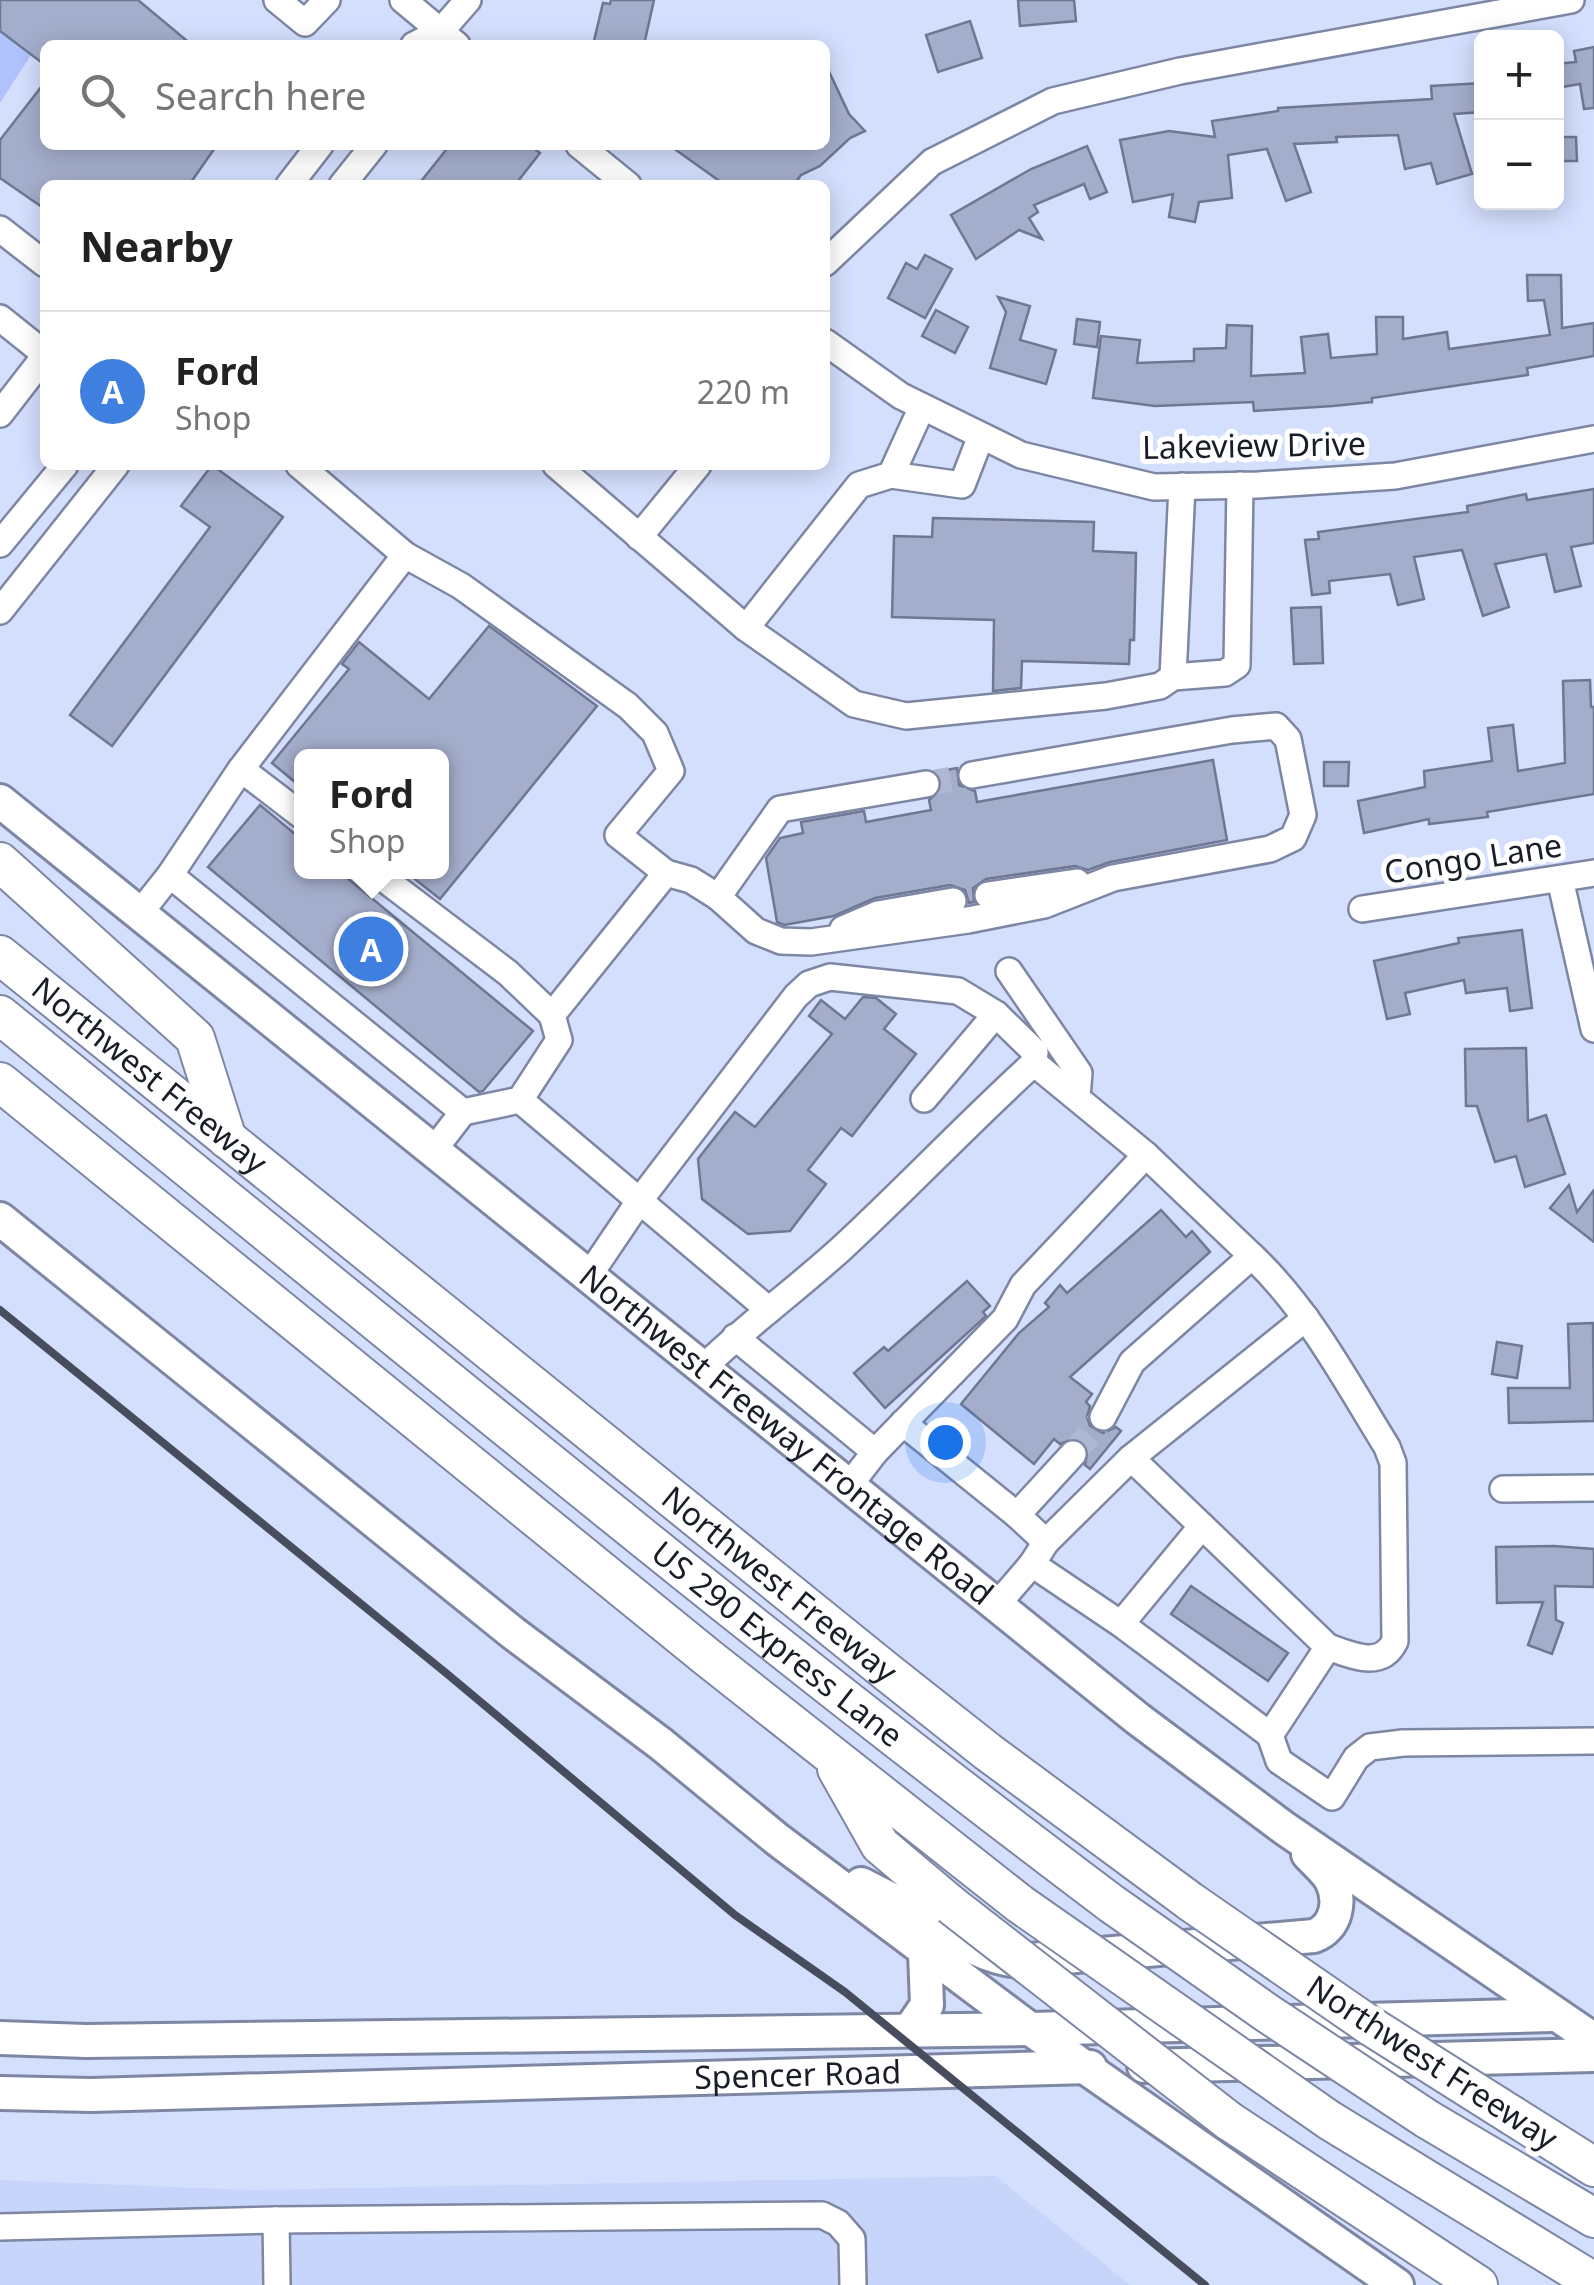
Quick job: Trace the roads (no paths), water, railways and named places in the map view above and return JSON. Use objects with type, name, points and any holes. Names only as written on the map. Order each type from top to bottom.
[{"type":"highway","points":[[0,862],[194,1038],[228,1139]]},
{"type":"highway","name":"Northwest Freeway","points":[[0,955],[988,1752],[1191,1902],[1372,2027],[1594,2166]]},
{"type":"highway","name":"US 290 Express Lane","points":[[0,1015],[835,1691],[1112,1904],[1427,2118],[1594,2218]]},
{"type":"highway","points":[[0,1082],[828,1754],[1020,1904],[1330,2120],[1594,2282]]},
{"type":"highway","points":[[828,1754],[880,1845],[951,1906],[1229,2121],[1478,2285]]},
{"type":"main road","name":"Northwest Freeway Frontage Road","points":[[0,801],[1138,1719],[1284,1828],[1594,2040]]},
{"type":"main road","points":[[0,1220],[513,1633],[660,1744],[778,1840],[1030,2029],[1397,2285]]},
{"type":"main road","points":[[778,1840],[920,1914],[973,1950],[1018,1961],[1326,1932],[1334,1918],[1336,1900],[1331,1880],[1284,1828]]},
{"type":"main road","points":[[910,2030],[927,2005],[925,1952]]},
{"type":"main road","name":"Spencer Road","points":[[0,2038],[86,2041],[1030,2029],[1554,2014]]},
{"type":"main road","name":"Spencer Road","points":[[0,2093],[91,2094],[1594,2055]]},
{"type":"street","points":[[277,0],[305,23],[327,0]]},
{"type":"street","points":[[403,0],[445,40],[468,0]]},
{"type":"street","points":[[830,258],[932,162],[1053,101],[1180,71],[1571,0]]},
{"type":"street","points":[[293,180],[316,150]]},
{"type":"street","points":[[346,180],[370,150]]},
{"type":"street","points":[[585,150],[622,180]]},
{"type":"street","points":[[0,230],[40,260]]},
{"type":"street","points":[[0,318],[40,351]]},
{"type":"street","name":"Lakeview Drive","points":[[830,346],[901,396],[1020,455],[1154,487],[1395,476],[1594,440]]},
{"type":"street","points":[[0,414],[40,362]]},
{"type":"street","points":[[890,475],[922,406]]},
{"type":"street","points":[[746,628],[859,485],[890,475],[962,486],[981,436]]},
{"type":"street","points":[[0,544],[60,470]]},
{"type":"street","points":[[0,611],[112,470]]},
{"type":"street","points":[[562,470],[746,628],[854,704],[906,716],[1106,696],[1160,686],[1173,677],[1225,673],[1237,665],[1240,485]]},
{"type":"street","points":[[639,537],[694,470]]},
{"type":"street","points":[[308,472],[405,555],[522,628],[628,706],[655,733],[671,771],[618,834],[666,873],[691,880],[718,897],[756,931],[781,940],[811,942],[968,920],[1044,905],[1112,878]]},
{"type":"street","points":[[1173,677],[1182,486]]},
{"type":"street","points":[[139,914],[241,769],[405,555]]},
{"type":"street","points":[[972,776],[1276,726],[1288,738],[1304,815],[1292,838],[1270,849],[1112,878],[988,895]]},
{"type":"street","points":[[241,769],[294,810]]},
{"type":"street","points":[[718,897],[780,809],[926,784]]},
{"type":"street","points":[[552,1016],[666,873]]},
{"type":"street","name":"Congo Lane","points":[[1362,909],[1594,873]]},
{"type":"street","points":[[170,875],[463,1112]]},
{"type":"street","points":[[383,879],[508,973],[552,1016],[559,1040],[520,1100],[463,1112],[434,1151]]},
{"type":"street","points":[[1560,879],[1594,1029]]},
{"type":"street","points":[[811,942],[878,914],[953,901]]},
{"type":"street","points":[[1009,971],[1079,1073],[1077,1098]]},
{"type":"street","points":[[588,1277],[640,1200],[809,984],[830,976],[958,990],[996,1014],[1035,1052],[1034,1063],[910,1185],[703,1368]]},
{"type":"street","points":[[924,1098],[996,1014]]},
{"type":"street","points":[[1034,1063],[1146,1155],[1276,1279],[1306,1318],[1387,1447],[1393,1463],[1395,1640],[1388,1654],[1377,1659],[1359,1657],[1328,1647],[1131,1458]]},
{"type":"street","points":[[520,1100],[770,1310]]},
{"type":"street","points":[[848,1487],[875,1452],[1005,1319],[1023,1284],[1146,1155]]},
{"type":"street","points":[[1104,1416],[1132,1362],[1252,1256]]},
{"type":"street","points":[[996,1606],[1039,1553],[1131,1458],[1306,1318]]},
{"type":"street","points":[[735,1336],[875,1452]]},
{"type":"street","points":[[903,1423],[1017,1515],[1039,1553],[1122,1624],[1270,1734],[1279,1760],[1332,1798],[1356,1758],[1370,1747],[1403,1743],[1594,1741]]},
{"type":"street","points":[[1017,1515],[1073,1454]]},
{"type":"street","points":[[1504,1489],[1594,1488]]},
{"type":"street","points":[[1122,1624],[1202,1526]]},
{"type":"street","points":[[1270,1734],[1328,1647]]},
{"type":"street","points":[[0,2227],[822,2215],[852,2239],[853,2285]]},
{"type":"street","points":[[276,2220],[277,2285]]},
{"type":"tunnel","points":[[926,784],[972,775]]},
{"type":"tunnel","points":[[1073,1454],[1103,1417]]},
{"type":"railway","points":[[0,1310],[446,1673],[735,1915],[845,1992],[1205,2285]]},
{"type":"place","name":"Ford","points":[[371,949]]}]
